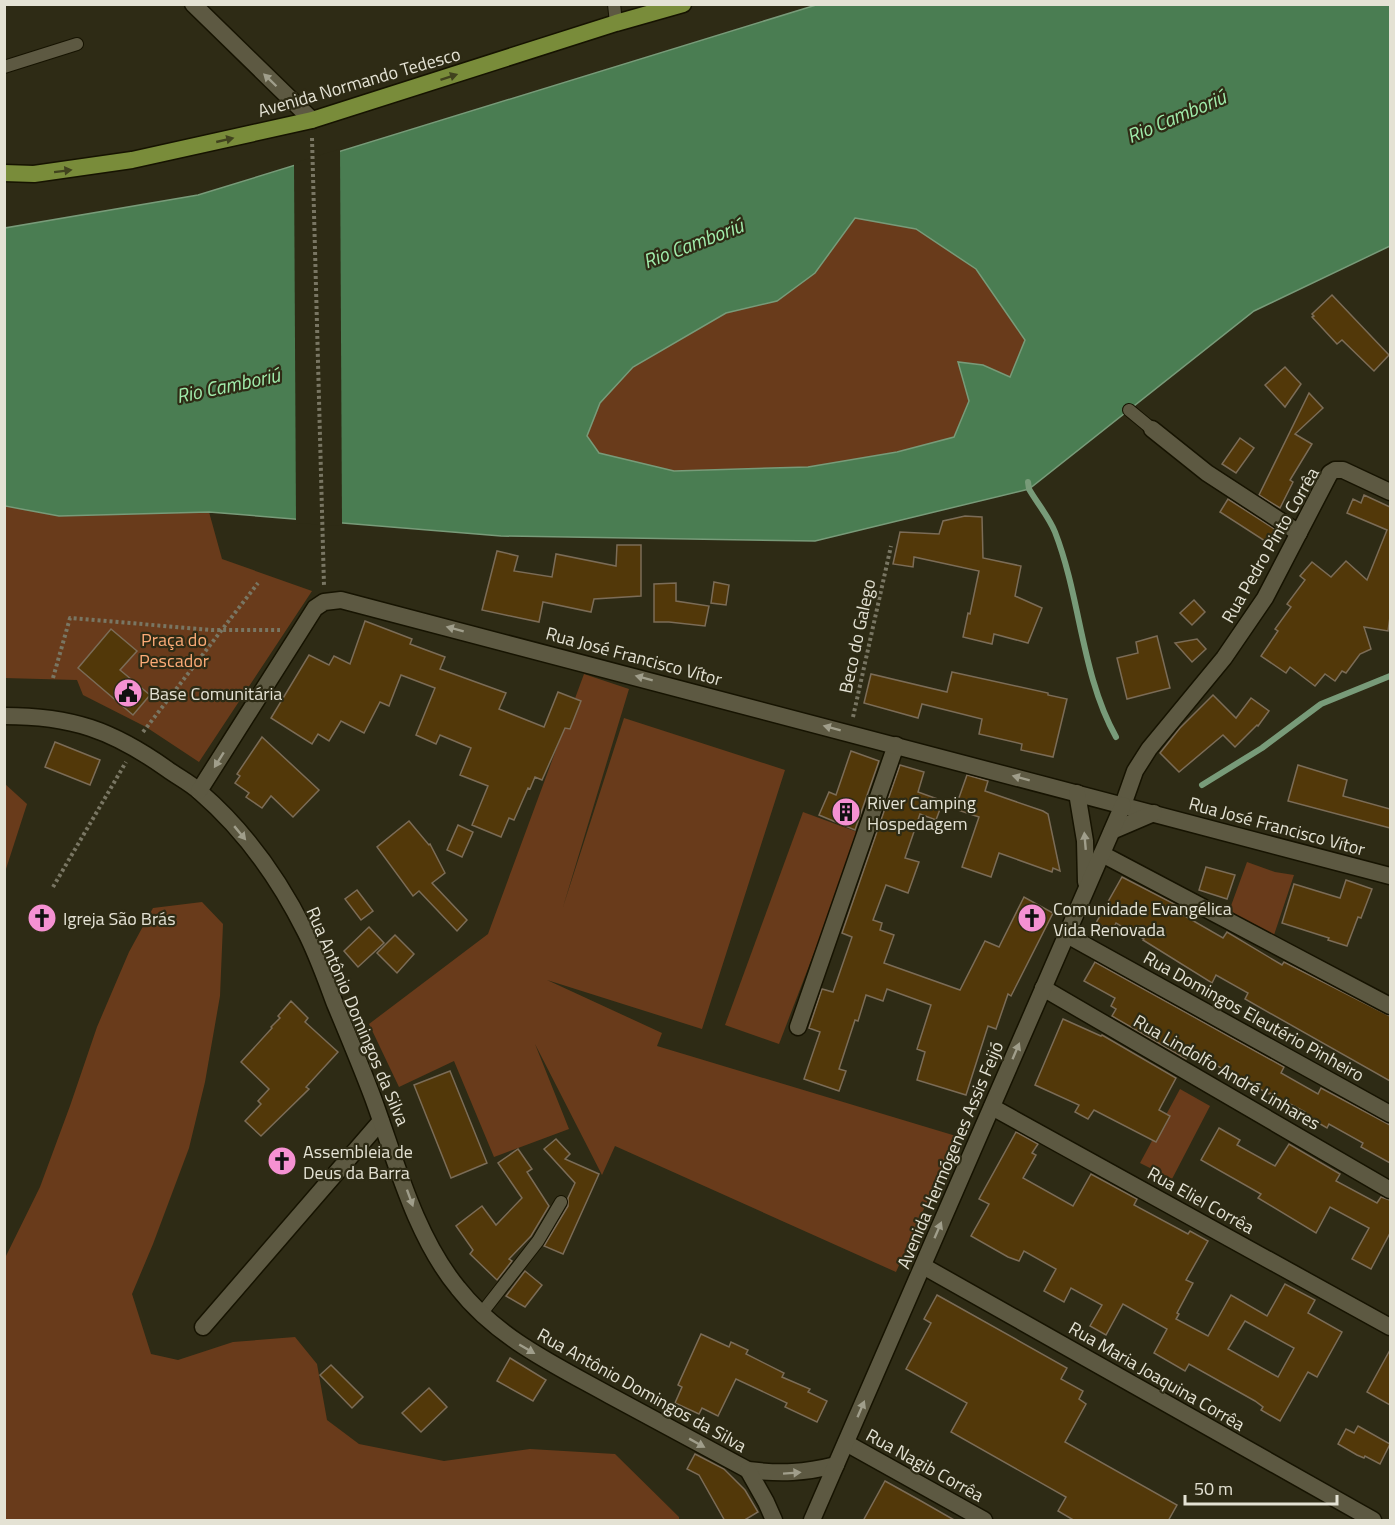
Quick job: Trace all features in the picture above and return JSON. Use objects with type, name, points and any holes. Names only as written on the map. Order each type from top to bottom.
[{"type":"main road","name":"Avenida Normando Tedesco","points":[[4,173],[34,174],[132,160],[312,120],[616,23],[683,4]]},
{"type":"street","points":[[193,4],[312,120]]},
{"type":"street","points":[[1152,429],[1222,484],[1299,533]]},
{"type":"street","name":"Rua Pedro Pinto Corrêa","points":[[1123,805],[1140,763],[1149,749],[1244,632],[1265,598],[1330,473],[1343,470],[1390,492]]},
{"type":"street","name":"Rua José Francisco Vítor","points":[[199,791],[315,608],[324,602],[341,600],[1154,813],[1389,879]]},
{"type":"street","name":"Rua Antônio Domingos da Silva","points":[[4,717],[38,716],[63,720],[95,728],[134,747],[199,791],[231,822],[257,854],[285,895],[306,933],[363,1071],[417,1219],[434,1256],[457,1288],[481,1314],[517,1343],[748,1470],[807,1472],[836,1465]]},
{"type":"street","points":[[798,1027],[896,745]]},
{"type":"street","points":[[1077,793],[1085,841],[1086,889]]},
{"type":"street","name":"Avenida Hermógenes Assis Feijó","points":[[812,1521],[1123,805]]},
{"type":"street","points":[[1112,831],[1154,813]]},
{"type":"street","points":[[1102,854],[1390,1006]]},
{"type":"street","name":"Rua Domingos Eleutério Pinheiro","points":[[1067,935],[1390,1114]]},
{"type":"street","name":"Rua Lindolfo André Linhares","points":[[1043,988],[1390,1190]]},
{"type":"street","name":"Rua Eliel Corrêa","points":[[992,1107],[1390,1327]]},
{"type":"street","points":[[203,1327],[381,1121]]},
{"type":"street","name":"Rua Maria Joaquina Corrêa","points":[[923,1266],[1373,1521]]},
{"type":"street","name":"Rua Nagib Corrêa","points":[[846,1443],[984,1521]]},
{"type":"street","name":"Rua Antônio Domingos da Silva","points":[[748,1470],[774,1521]]},
{"type":"lane","points":[[614,4],[616,23]]},
{"type":"lane","points":[[4,67],[77,44]]},
{"type":"lane","points":[[1130,410],[1152,429]]},
{"type":"lane","points":[[481,1314],[538,1241],[561,1202]]},
{"type":"path","points":[[312,139],[324,586]]},
{"type":"path","name":"Beco do Galego","points":[[850,733],[891,546]]},
{"type":"path","points":[[146,727],[258,584]]},
{"type":"path","points":[[53,678],[70,618],[222,630],[301,630]]},
{"type":"path","points":[[53,887],[134,747]]},
{"type":"green space","points":[[855,218],[916,229],[977,269],[1025,340],[1011,377],[983,365],[954,437],[897,452],[808,467],[674,471],[599,453],[587,436],[600,403],[633,367],[726,313],[777,301],[815,273]]},
{"type":"green space","name":"Praça do Pescador","points":[[5,506],[59,516],[209,512],[222,559],[312,591],[199,762],[146,727],[83,695],[77,680],[4,678]]},
{"type":"green space","points":[[584,674],[629,689],[563,907],[624,718],[785,770],[702,1029],[547,980],[662,1033],[657,1046],[956,1136],[896,1272],[615,1146],[602,1175],[535,1044],[569,1129],[494,1157],[454,1061],[399,1087],[369,1024],[488,934]]},
{"type":"green space","points":[[5,784],[27,804],[5,872]]},
{"type":"green space","points":[[803,812],[860,833],[779,1044],[725,1025]]},
{"type":"green space","points":[[1247,862],[1275,872],[1294,875],[1274,935],[1228,914]]},
{"type":"green space","points":[[202,902],[223,924],[220,996],[205,1082],[189,1148],[132,1294],[151,1354],[178,1360],[233,1342],[295,1337],[317,1364],[327,1420],[359,1444],[444,1461],[530,1449],[615,1454],[679,1517],[679,1520],[5,1520],[5,1258],[40,1187],[97,1027],[129,952],[153,908]]},
{"type":"green space","points":[[1180,1089],[1210,1106],[1172,1179],[1140,1163]]},
{"type":"water","name":"Rio Camboriú","points":[[816,5],[1390,5],[1390,246],[1254,311],[1029,489],[815,541],[501,536],[209,512],[59,516],[5,506],[5,228],[198,195]],"holes":[[[855,218],[916,229],[976,269],[1025,340],[1010,377],[983,365],[958,362],[969,401],[954,437],[897,452],[808,467],[674,471],[599,453],[587,436],[600,403],[633,367],[726,313],[777,301],[815,273]]]},
{"type":"pier","points":[[340,149],[342,526],[296,523],[294,163]]},
{"type":"building","points":[[1332,295],[1389,355],[1374,371],[1342,340],[1337,344],[1312,317],[1314,316],[1312,314]]},
{"type":"building","points":[[1285,367],[1301,384],[1285,407],[1265,385]]},
{"type":"building","points":[[1309,393],[1323,408],[1295,434],[1312,444],[1290,480],[1293,482],[1280,508],[1259,495]]},
{"type":"building","points":[[1240,438],[1254,448],[1236,473],[1222,464]]},
{"type":"building","points":[[1364,495],[1390,507],[1388,631],[1364,627],[1371,649],[1360,654],[1346,673],[1342,671],[1335,681],[1325,674],[1315,686],[1290,667],[1286,673],[1261,656],[1278,631],[1275,629],[1291,607],[1287,604],[1305,580],[1300,576],[1312,562],[1331,577],[1346,561],[1367,580],[1387,530],[1347,513],[1353,499],[1361,503]]},
{"type":"building","points":[[1228,499],[1276,530],[1268,543],[1220,512]]},
{"type":"building","points":[[965,516],[982,517],[983,558],[1021,566],[1015,596],[1042,608],[1028,643],[994,634],[992,644],[963,637],[979,571],[914,557],[913,567],[893,564],[900,532],[939,534],[943,521]]},
{"type":"building","points":[[617,545],[641,545],[641,596],[594,599],[591,612],[543,602],[539,622],[482,610],[497,551],[518,556],[514,571],[552,577],[556,554],[616,566]]},
{"type":"building","points":[[714,582],[729,585],[726,605],[711,603]]},
{"type":"building","points":[[676,583],[676,601],[709,606],[705,626],[654,622],[654,584]]},
{"type":"building","points":[[1194,600],[1205,612],[1192,625],[1180,613]]},
{"type":"building","points":[[365,621],[412,639],[410,644],[445,657],[440,669],[506,693],[499,709],[544,727],[558,692],[581,701],[570,729],[565,728],[542,780],[535,777],[514,820],[509,818],[501,837],[472,825],[488,786],[460,775],[471,748],[440,735],[436,744],[416,735],[435,688],[401,675],[389,706],[380,702],[364,733],[341,721],[329,741],[318,734],[312,744],[271,718],[309,655],[329,665],[334,656],[350,664]]},
{"type":"building","points":[[111,629],[137,651],[120,670],[150,695],[133,715],[78,668]]},
{"type":"building","points":[[1157,636],[1170,688],[1127,699],[1117,658],[1138,653],[1136,642]]},
{"type":"building","points":[[1197,639],[1206,649],[1192,662],[1175,643]]},
{"type":"building","points":[[952,672],[1067,699],[1053,757],[1021,750],[1022,744],[979,734],[982,719],[922,704],[918,718],[864,703],[871,674],[947,692]]},
{"type":"building","points":[[1213,695],[1236,718],[1251,698],[1269,711],[1258,726],[1235,747],[1223,735],[1179,772],[1160,753],[1180,728]]},
{"type":"building","points":[[262,737],[319,790],[293,817],[271,796],[262,808],[246,797],[249,793],[235,783],[240,776],[237,774]]},
{"type":"building","points":[[55,742],[100,760],[90,785],[45,767]]},
{"type":"building","points":[[851,751],[879,761],[855,830],[819,815],[829,792],[836,795]]},
{"type":"building","points":[[900,765],[924,772],[918,792],[943,801],[936,820],[920,814],[905,858],[919,862],[908,893],[886,885],[873,920],[882,923],[880,930],[894,935],[884,963],[960,990],[985,941],[999,947],[1024,897],[1053,913],[1011,996],[1008,994],[996,1029],[988,1026],[966,1095],[917,1080],[925,1052],[917,1049],[931,1005],[887,989],[883,1001],[866,995],[839,1069],[846,1071],[839,1091],[804,1079],[820,1032],[809,1028],[822,989],[833,992],[852,937],[842,933]]},
{"type":"building","points":[[1298,765],[1347,780],[1343,796],[1390,809],[1390,828],[1288,801]]},
{"type":"building","points":[[967,775],[988,781],[985,791],[1048,814],[1060,871],[1053,868],[1052,872],[999,853],[991,877],[962,867],[979,817],[955,809]]},
{"type":"building","points":[[409,821],[430,844],[445,873],[432,883],[467,920],[457,931],[419,891],[413,896],[377,847]]},
{"type":"building","points":[[458,825],[473,832],[462,857],[447,850]]},
{"type":"building","points":[[1206,867],[1235,875],[1227,899],[1199,890]]},
{"type":"building","points":[[1122,877],[1186,910],[1183,915],[1223,938],[1227,932],[1282,965],[1284,962],[1390,1016],[1390,1081],[1245,999],[1248,993],[1216,975],[1212,983],[1116,923],[1112,931],[1096,923]]},
{"type":"building","points":[[1346,880],[1372,889],[1347,946],[1282,923],[1294,884],[1340,898]]},
{"type":"building","points":[[357,890],[373,911],[361,920],[345,899]]},
{"type":"building","points":[[369,927],[384,943],[358,967],[344,951]]},
{"type":"building","points":[[395,935],[414,954],[397,973],[377,953]]},
{"type":"building","points":[[1095,962],[1284,1067],[1281,1073],[1318,1094],[1321,1088],[1390,1125],[1390,1163],[1361,1147],[1363,1143],[1329,1124],[1327,1128],[1303,1114],[1305,1112],[1190,1051],[1186,1059],[1112,1016],[1116,1009],[1111,1006],[1115,998],[1084,981]]},
{"type":"building","points":[[291,1001],[308,1018],[305,1022],[338,1052],[306,1087],[309,1089],[261,1136],[245,1121],[261,1104],[258,1101],[269,1089],[241,1062],[272,1028],[280,1018],[278,1016]]},
{"type":"building","points":[[1063,1019],[1102,1035],[1176,1078],[1159,1110],[1170,1116],[1156,1142],[1094,1110],[1088,1119],[1075,1112],[1079,1105],[1035,1085]]},
{"type":"building","points":[[450,1071],[487,1163],[451,1178],[414,1085]]},
{"type":"building","points":[[1219,1128],[1240,1140],[1237,1145],[1275,1166],[1289,1144],[1340,1174],[1336,1181],[1377,1203],[1381,1197],[1390,1200],[1390,1233],[1371,1269],[1352,1259],[1369,1228],[1330,1207],[1316,1233],[1258,1198],[1261,1194],[1201,1160]]},
{"type":"building","points":[[1016,1132],[1038,1144],[1032,1153],[1036,1155],[1023,1178],[1073,1206],[1091,1174],[1137,1199],[1134,1205],[1188,1234],[1190,1231],[1208,1241],[1186,1280],[1193,1283],[1176,1319],[1208,1336],[1231,1295],[1267,1316],[1285,1284],[1315,1300],[1308,1313],[1342,1332],[1317,1377],[1308,1372],[1280,1421],[1261,1410],[1263,1407],[1255,1401],[1189,1364],[1185,1371],[1154,1353],[1167,1329],[1123,1304],[1106,1335],[1090,1326],[1102,1305],[1071,1288],[1064,1302],[1044,1291],[1056,1269],[1024,1251],[1019,1261],[1008,1257],[971,1236],[989,1204],[979,1199]],"holes":[[[1245,1321],[1294,1348],[1278,1377],[1228,1349]]]},
{"type":"building","points":[[556,1139],[570,1154],[565,1159],[599,1174],[563,1254],[544,1246],[568,1206],[568,1198],[575,1183],[544,1149]]},
{"type":"building","points":[[518,1149],[532,1169],[527,1172],[549,1206],[531,1236],[509,1259],[512,1261],[497,1280],[470,1254],[473,1250],[456,1226],[482,1206],[496,1225],[522,1198],[498,1163]]},
{"type":"building","points":[[525,1271],[542,1285],[525,1307],[506,1296]]},
{"type":"building","points":[[937,1295],[1067,1368],[1061,1379],[1083,1391],[1079,1399],[1086,1404],[1065,1442],[1177,1505],[1168,1521],[1075,1521],[1058,1511],[1066,1497],[951,1432],[967,1403],[906,1369],[931,1323],[924,1319]]},
{"type":"building","points":[[701,1334],[729,1347],[731,1342],[748,1350],[746,1354],[784,1373],[782,1377],[810,1389],[808,1392],[827,1401],[817,1422],[785,1407],[787,1403],[736,1379],[718,1416],[702,1408],[699,1414],[675,1403],[682,1387],[678,1385]]},
{"type":"building","points":[[1390,1350],[1390,1405],[1367,1392]]},
{"type":"building","points":[[510,1358],[546,1380],[533,1401],[497,1381]]},
{"type":"building","points":[[331,1365],[363,1397],[352,1408],[320,1375]]},
{"type":"building","points":[[429,1388],[447,1407],[421,1432],[402,1413]]},
{"type":"building","points":[[1358,1426],[1390,1444],[1380,1464],[1338,1444],[1346,1429],[1354,1433]]},
{"type":"building","points":[[695,1454],[724,1469],[745,1490],[758,1512],[743,1521],[725,1521],[699,1475],[687,1469]]},
{"type":"building","points":[[885,1481],[921,1501],[956,1521],[863,1521]]},
{"type":"waterway","points":[[1028,482],[1029,489],[1050,521],[1064,557],[1095,688],[1116,737]]},
{"type":"waterway","points":[[1202,785],[1262,748],[1321,704],[1390,676]]},
{"type":"place","name":"Base Comunitária","points":[[128,693]]},
{"type":"place","name":"River Camping Hospedagem","points":[[846,812]]},
{"type":"place","name":"Igreja São Brás","points":[[42,918]]},
{"type":"place","name":"Comunidade Evangélica Vida Renovada","points":[[1032,918]]},
{"type":"place","name":"Assembleia de Deus da Barra","points":[[282,1161]]}]
